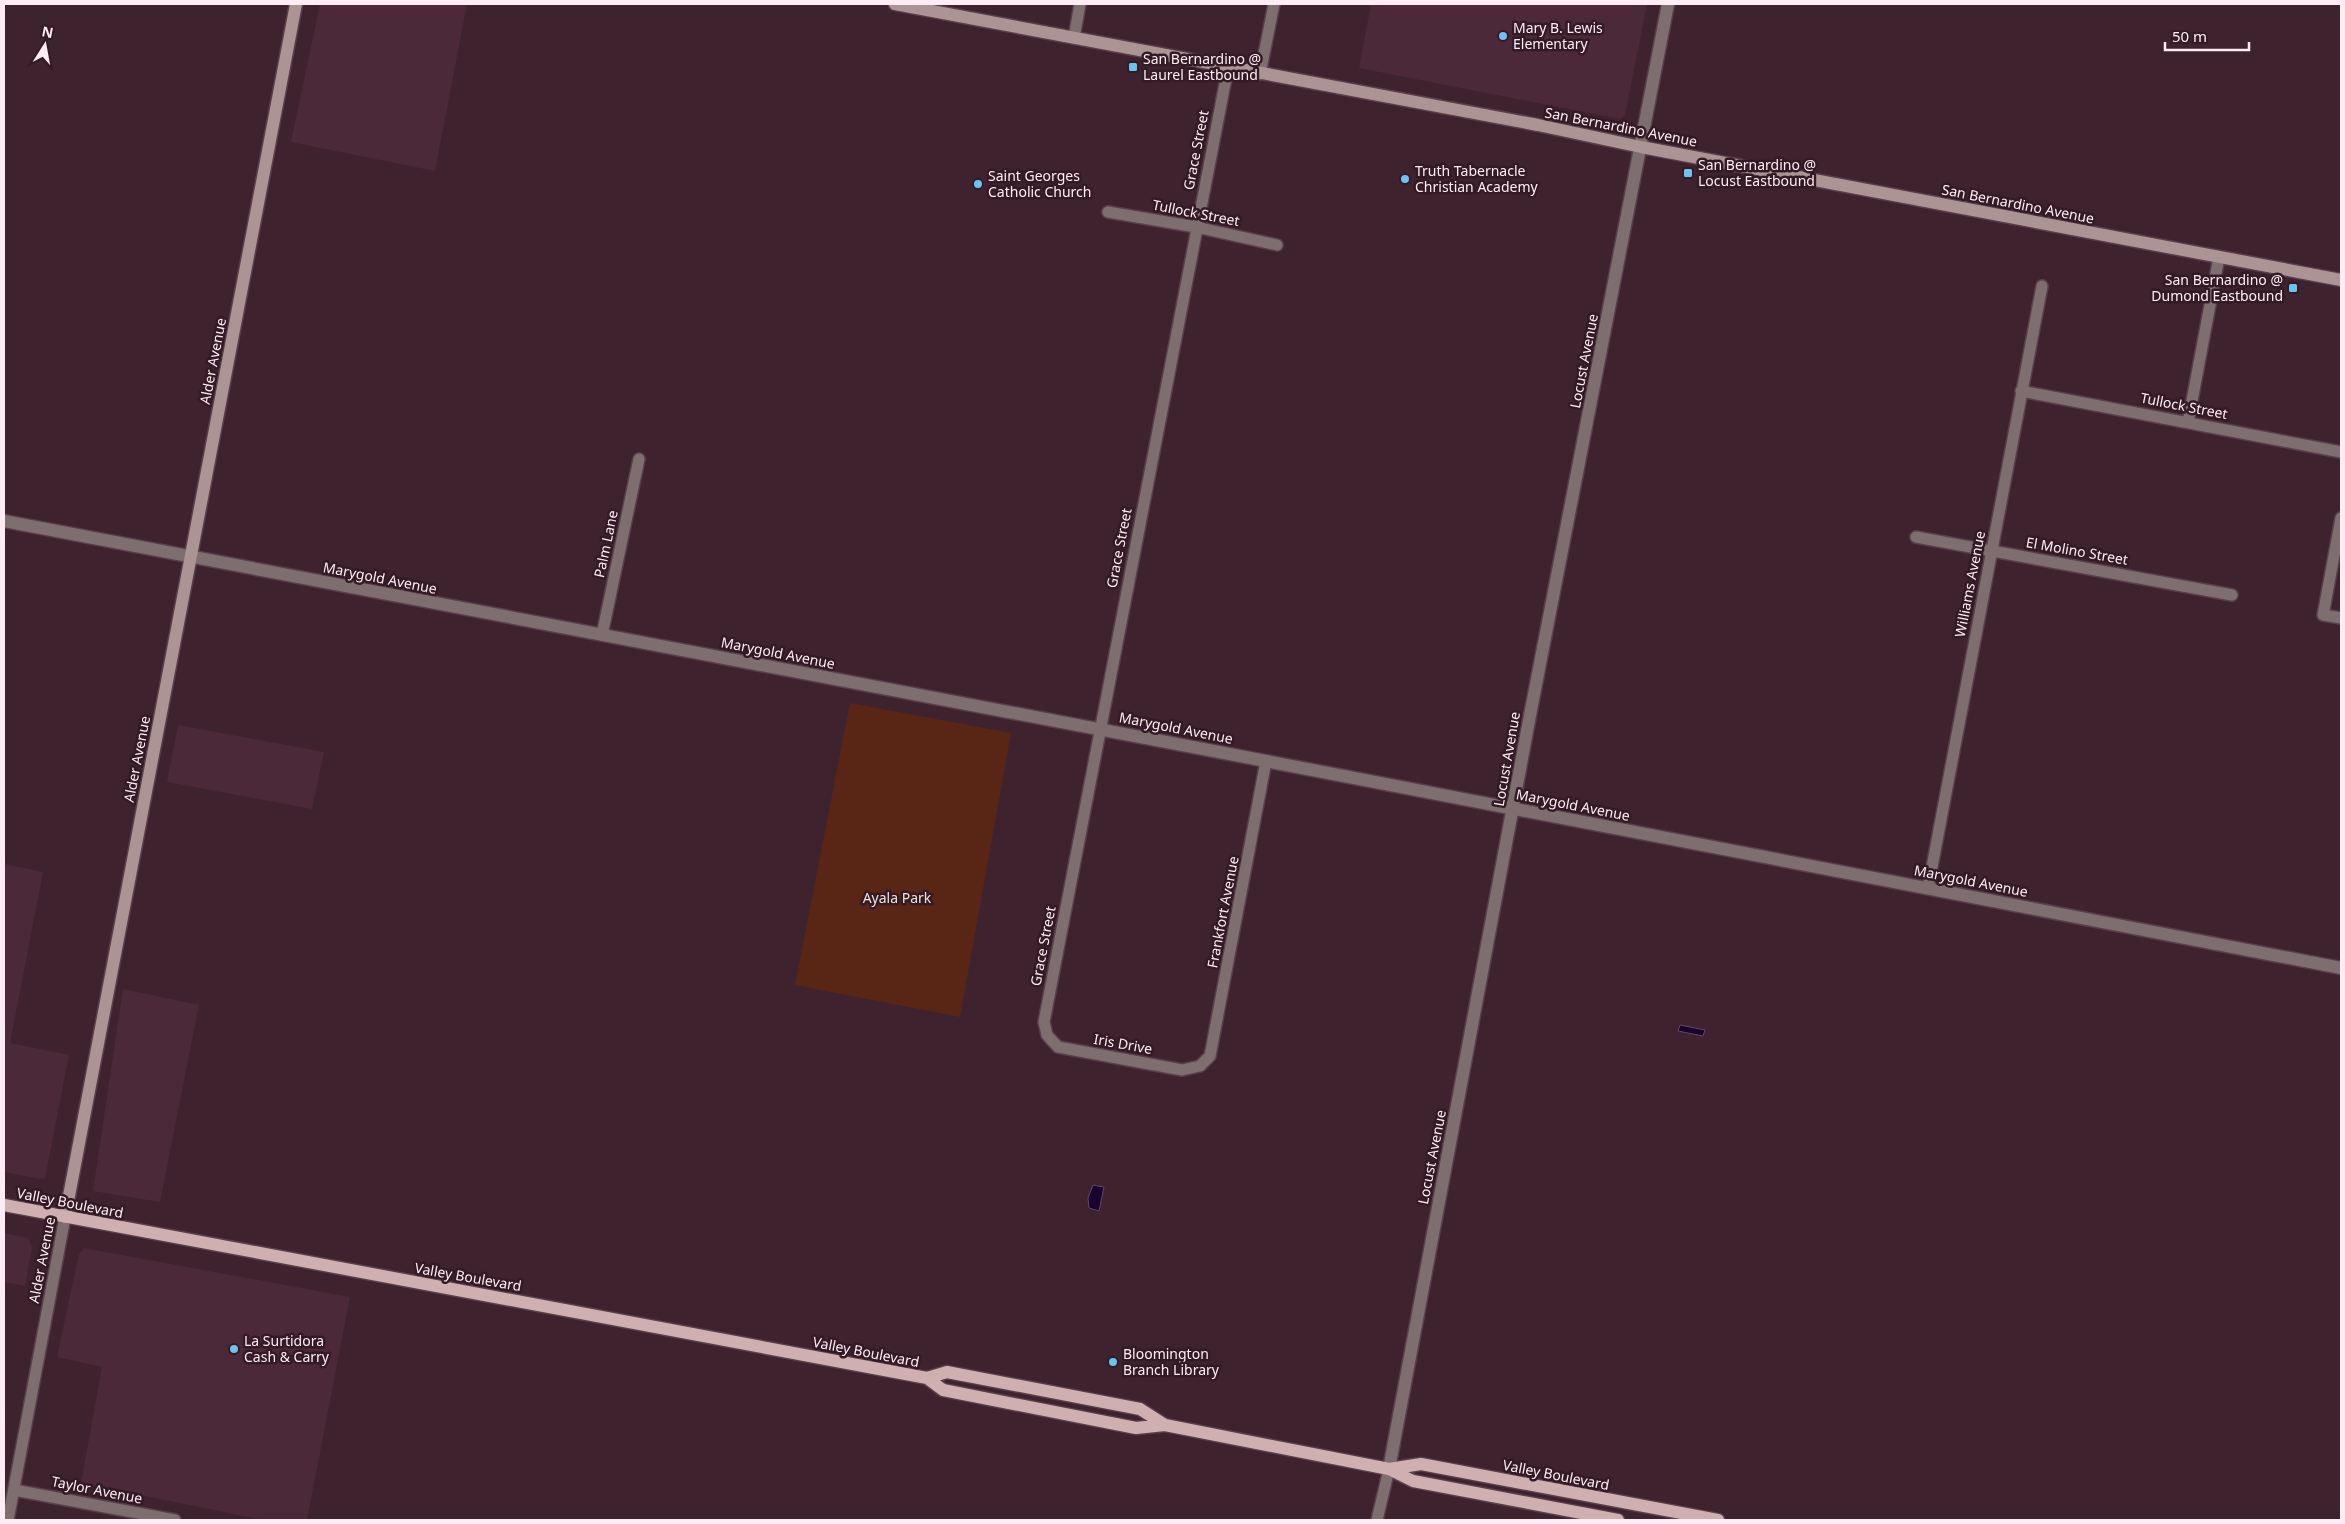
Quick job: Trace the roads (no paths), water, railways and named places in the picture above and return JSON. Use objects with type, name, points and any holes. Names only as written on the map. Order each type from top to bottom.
[{"type":"main road","name":"Alder Avenue","points":[[65,1217],[296,4]]},
{"type":"main road","name":"San Bernardino Avenue","points":[[895,4],[2341,280]]},
{"type":"main road","name":"Valley Boulevard","points":[[4,1205],[928,1378],[943,1390],[1136,1428],[1165,1425],[1389,1469],[1413,1481],[1618,1520]]},
{"type":"main road","name":"Valley Boulevard","points":[[928,1378],[947,1372],[1140,1409],[1165,1425]]},
{"type":"main road","name":"Valley Boulevard","points":[[1389,1469],[1421,1464],[1718,1520]]},
{"type":"street","points":[[1074,38],[1080,4]]},
{"type":"street","points":[[1260,74],[1274,4]]},
{"type":"street","name":"Locust Avenue","points":[[1378,1520],[1668,4]]},
{"type":"street","name":"Grace Street","points":[[1046,1035],[1044,1022],[1228,68]]},
{"type":"street","name":"Tullock Street","points":[[1108,212],[1196,227],[1277,245]]},
{"type":"street","points":[[2188,422],[2219,257]]},
{"type":"street","name":"Williams Avenue","points":[[1928,888],[2042,286]]},
{"type":"street","name":"Tullock Street","points":[[2021,391],[2341,452]]},
{"type":"street","name":"Palm Lane","points":[[602,635],[639,459]]},
{"type":"street","points":[[2341,518],[2323,615],[2341,618]]},
{"type":"street","name":"Marygold Avenue","points":[[4,521],[1100,729],[2341,968]]},
{"type":"street","name":"El Molino Street","points":[[1916,537],[2232,595]]},
{"type":"street","name":"Frankfort Avenue","points":[[1200,1066],[1210,1056],[1214,1042],[1266,761]]},
{"type":"street","name":"Iris Drive","points":[[1046,1035],[1058,1047],[1182,1070],[1200,1066]]},
{"type":"street","name":"Alder Avenue","points":[[8,1520],[65,1217]]},
{"type":"street","name":"Taylor Avenue","points":[[14,1490],[175,1520]]},
{"type":"place","name":"Mary B. Lewis Elementary","points":[[1503,36]]},
{"type":"place","name":"San Bernardino @ Laurel Eastbound","points":[[1133,67]]},
{"type":"place","name":"San Bernardino @ Locust Eastbound","points":[[1688,173]]},
{"type":"place","name":"Truth Tabernacle Christian Academy","points":[[1405,179]]},
{"type":"place","name":"Saint Georges Catholic Church","points":[[978,184]]},
{"type":"place","name":"San Bernardino @ Dumond Eastbound","points":[[2293,288]]},
{"type":"place","name":"La Surtidora Cash & Carry","points":[[234,1349]]},
{"type":"place","name":"Bloomington Branch Library","points":[[1113,1362]]},
{"type":"park label","name":"Ayala Park","points":[[897,898]]}]
